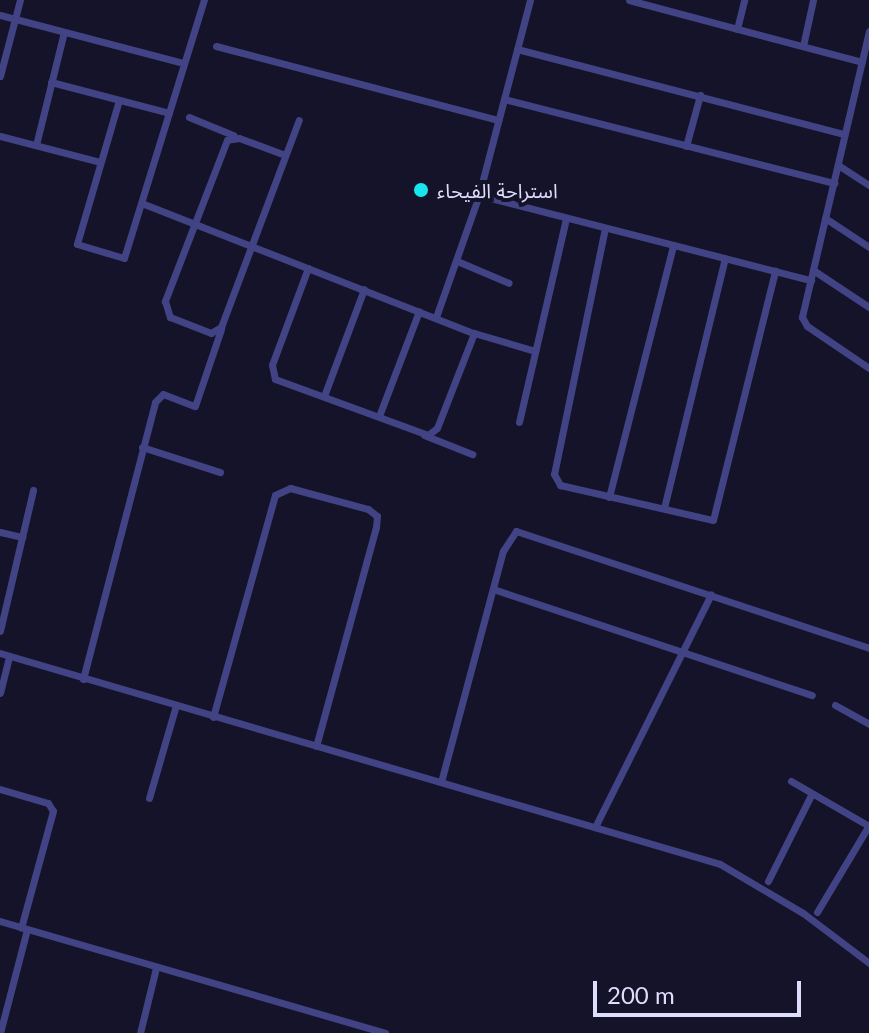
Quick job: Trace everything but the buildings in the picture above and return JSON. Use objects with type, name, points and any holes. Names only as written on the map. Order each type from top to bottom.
[{"type":"street","points":[[1,70],[20,0]]},
{"type":"street","points":[[119,100],[77,244],[124,258],[144,204],[204,0]]},
{"type":"street","points":[[436,317],[479,195],[530,0]]},
{"type":"street","points":[[629,0],[862,62]]},
{"type":"street","points":[[676,12],[679,0]]},
{"type":"street","points":[[737,29],[744,0]]},
{"type":"street","points":[[803,46],[813,0]]},
{"type":"street","points":[[0,15],[183,63]]},
{"type":"street","points":[[869,31],[803,323],[869,368]]},
{"type":"street","points":[[36,145],[64,32]]},
{"type":"street","points":[[216,46],[498,120]]},
{"type":"street","points":[[517,49],[844,134]]},
{"type":"street","points":[[51,82],[169,113]]},
{"type":"street","points":[[686,146],[700,95]]},
{"type":"street","points":[[504,99],[834,183]]},
{"type":"street","points":[[189,117],[285,155]]},
{"type":"street","points":[[83,679],[142,447],[159,396],[195,406],[299,120]]},
{"type":"street","points":[[0,136],[100,162]]},
{"type":"street","points":[[224,321],[211,333],[165,311],[193,224],[227,140],[239,138]]},
{"type":"street","points":[[838,165],[869,185]]},
{"type":"street","points":[[479,195],[811,280]]},
{"type":"street","points":[[144,204],[474,333],[535,351]]},
{"type":"street","points":[[519,422],[566,218]]},
{"type":"street","points":[[825,218],[869,247]]},
{"type":"street","points":[[605,228],[554,474],[560,485],[708,521],[715,517],[775,271]]},
{"type":"street","points":[[609,497],[673,245]]},
{"type":"street","points":[[664,508],[725,258]]},
{"type":"street","points":[[457,261],[509,283]]},
{"type":"street","points":[[308,268],[271,373],[472,454]]},
{"type":"street","points":[[813,270],[869,307]]},
{"type":"street","points":[[324,396],[364,289]]},
{"type":"street","points":[[379,416],[419,311]]},
{"type":"street","points":[[422,434],[435,432],[474,333]]},
{"type":"street","points":[[142,447],[220,472]]},
{"type":"street","points":[[213,717],[275,495],[290,488],[368,509],[377,516],[376,527],[316,746]]},
{"type":"street","points":[[0,631],[4,596],[33,490]]},
{"type":"street","points":[[441,782],[508,538],[516,531],[869,648]]},
{"type":"street","points":[[0,532],[22,537]]},
{"type":"street","points":[[493,589],[812,695]]},
{"type":"street","points":[[595,827],[711,594]]},
{"type":"street","points":[[0,653],[733,870],[869,963]]},
{"type":"street","points":[[0,693],[9,656]]},
{"type":"street","points":[[149,798],[176,705]]},
{"type":"street","points":[[835,705],[869,724]]},
{"type":"street","points":[[791,781],[869,826],[817,912]]},
{"type":"street","points":[[0,789],[48,803],[53,811],[0,1033]]},
{"type":"street","points":[[768,881],[812,793]]},
{"type":"street","points":[[0,921],[385,1033]]},
{"type":"street","points":[[140,1033],[156,968]]},
{"type":"place","name":"استراحة الفيحاء","points":[[421,190]]}]
